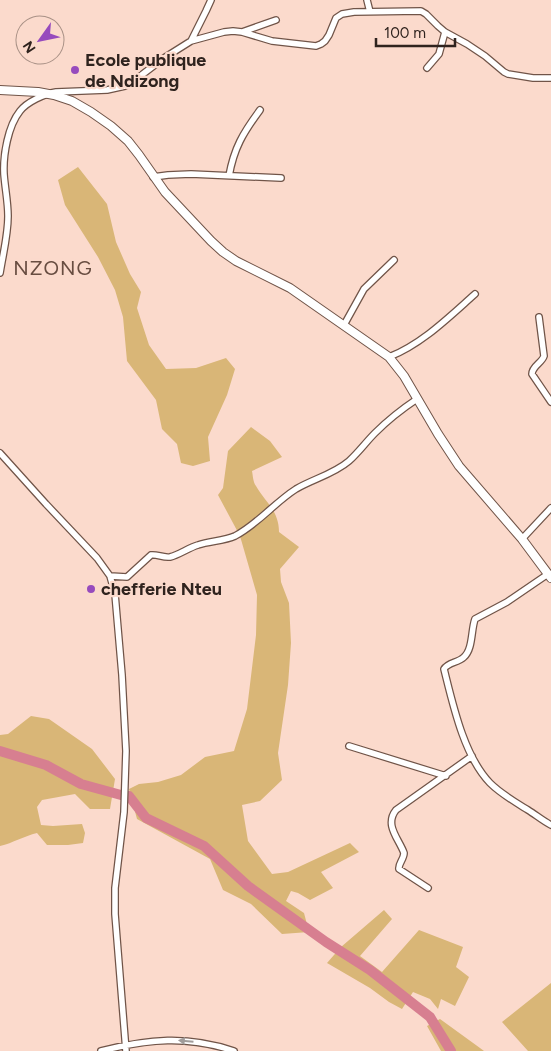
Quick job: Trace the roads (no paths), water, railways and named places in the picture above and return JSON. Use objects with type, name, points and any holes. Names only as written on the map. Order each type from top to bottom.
[{"type":"street","points":[[191,40],[211,0]]},
{"type":"street","points":[[367,0],[370,12]]},
{"type":"street","points":[[0,273],[8,217],[4,171],[6,150],[10,132],[21,109],[56,92],[107,90],[125,86],[191,40],[224,32],[242,32],[272,41],[316,46],[326,41],[336,18],[342,14],[354,12],[421,11],[445,32],[485,56],[508,74],[533,78],[551,78]]},
{"type":"street","points":[[242,32],[276,20]]},
{"type":"street","points":[[427,68],[440,54],[445,32]]},
{"type":"street","points":[[0,90],[32,91],[72,101],[111,126],[128,141],[173,202],[223,252],[236,261],[290,288],[389,357],[404,376],[459,466],[522,539],[549,576],[508,602],[475,619],[466,655],[444,667],[444,669],[454,710],[472,756],[481,772],[497,790],[551,825]]},
{"type":"street","points":[[229,176],[235,150],[246,128],[260,110]]},
{"type":"street","points":[[153,177],[191,174],[281,178]]},
{"type":"street","points":[[344,325],[364,289],[394,260]]},
{"type":"street","points":[[389,357],[408,348],[431,332],[475,294]]},
{"type":"street","points":[[539,317],[544,356],[543,360],[534,368],[532,374],[551,402]]},
{"type":"street","points":[[110,576],[126,577],[151,555],[171,556],[199,545],[235,536],[256,522],[296,489],[336,470],[348,461],[383,425],[417,399]]},
{"type":"street","points":[[0,452],[97,558],[110,576],[115,594],[122,675],[125,742],[124,812],[115,888],[115,914],[126,1048]]},
{"type":"street","points":[[522,539],[551,508]]},
{"type":"street","points":[[349,746],[446,776]]},
{"type":"street","points":[[428,888],[399,869],[404,853],[393,831],[392,815],[396,810],[472,756]]},
{"type":"street","points":[[101,1051],[126,1048],[159,1040],[190,1041],[234,1051]]},
{"type":"waterway","points":[[0,751],[46,765],[81,784],[121,795]]},
{"type":"waterway","points":[[129,796],[146,818],[204,846],[248,886],[326,942],[370,970],[430,1017],[451,1051]]},
{"type":"place","name":"Ecole publique de Ndizong","points":[[75,70]]},
{"type":"place","name":"chefferie Nteu","points":[[91,589]]},
{"type":"district","name":"NZONG","points":[[53,268]]}]
